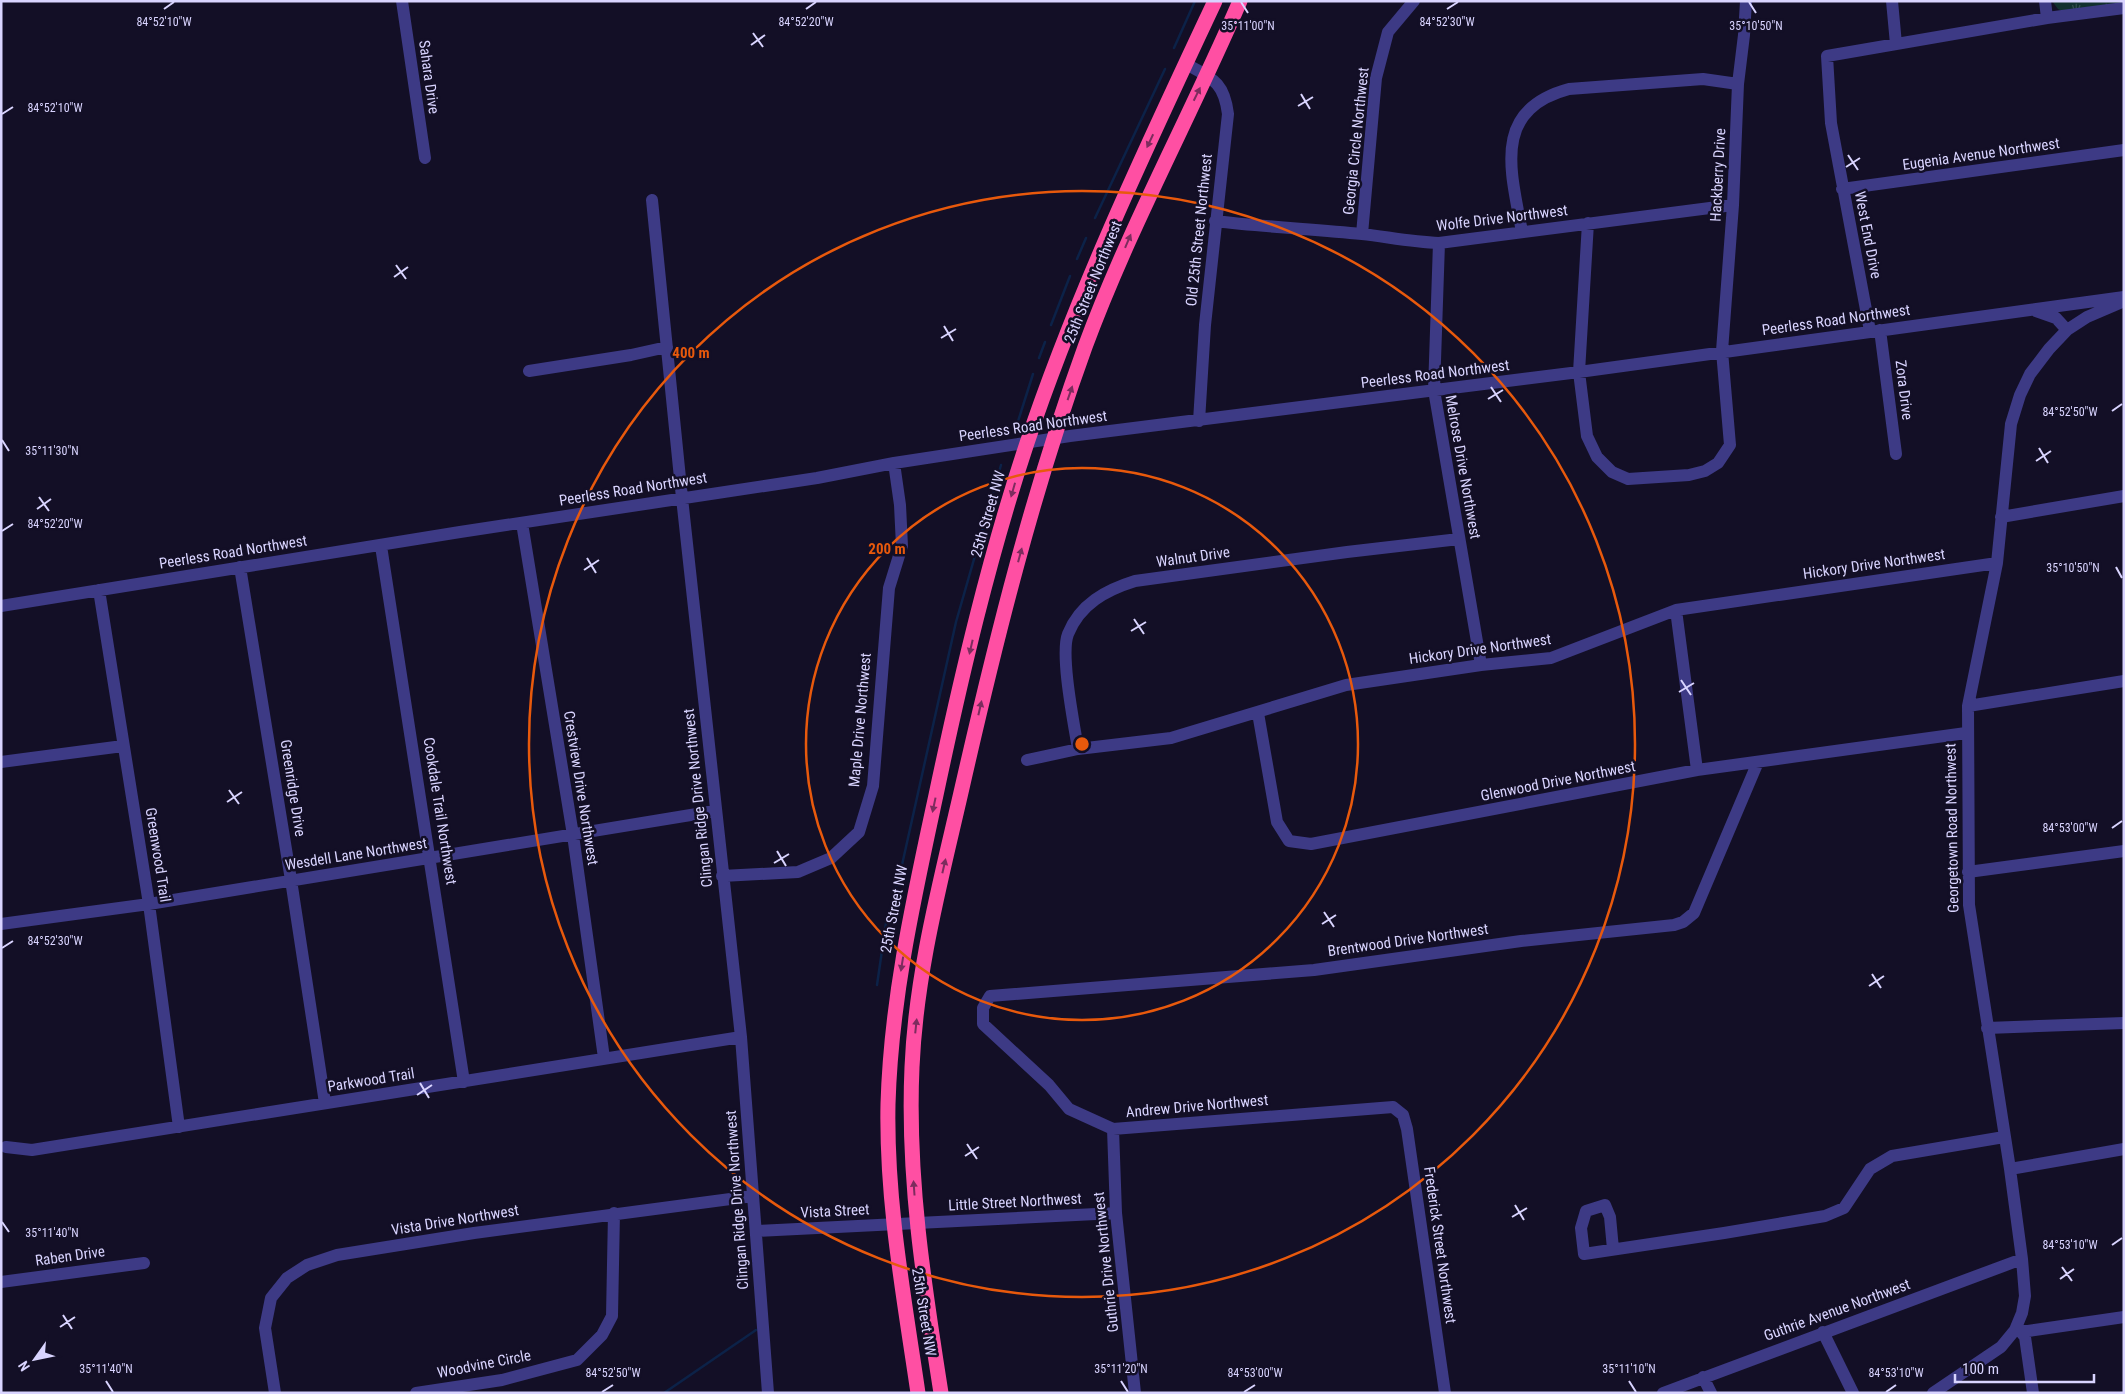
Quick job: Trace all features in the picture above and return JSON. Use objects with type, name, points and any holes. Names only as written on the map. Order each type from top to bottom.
[{"type":"highway","name":"25th Street Northwest","points":[[1027,443],[1106,236],[1215,1]]},
{"type":"highway","name":"25th Street Northwest","points":[[1011,588],[1044,466],[1086,345],[1141,212],[1240,1]]},
{"type":"highway","name":"25th Street NW","points":[[918,1393],[894,1224],[888,1104],[892,1038],[901,968],[942,769],[976,623],[1027,443]]},
{"type":"highway","name":"25th Street NW","points":[[941,1393],[916,1223],[911,1143],[912,1065],[920,990],[934,909],[986,681],[1011,588]]},
{"type":"street","name":"Sahara Drive","points":[[402,1],[425,158]]},
{"type":"street","name":"Georgia Circle Northwest","points":[[1362,234],[1376,78],[1388,32],[1414,1]]},
{"type":"street","name":"Hackberry Drive","points":[[1588,223],[1579,372],[1587,436],[1597,457],[1612,472],[1628,479],[1689,475],[1705,471],[1718,463],[1730,445],[1722,351],[1733,205],[1738,84],[1746,1]]},
{"type":"street","points":[[1892,1],[1896,44],[2047,18],[2124,8]]},
{"type":"street","points":[[2045,1],[2047,18]]},
{"type":"street","name":"West End Drive","points":[[1875,331],[1842,189],[1831,122],[1827,56],[1896,44]]},
{"type":"street","name":"Old 25th Street Northwest","points":[[1186,64],[1220,85],[1227,102],[1228,114],[1205,325],[1199,421]]},
{"type":"street","points":[[1522,232],[1511,166],[1514,132],[1526,112],[1548,95],[1568,89],[1703,79],[1738,84]]},
{"type":"street","name":"Eugenia Avenue Northwest","points":[[1842,189],[2124,150]]},
{"type":"street","name":"Clingan Ridge Drive Northwest","points":[[652,200],[715,811],[741,1038],[768,1393]]},
{"type":"street","name":"Wolfe Drive Northwest","points":[[1215,221],[1271,228],[1362,234],[1410,242],[1439,243],[1733,205]]},
{"type":"street","name":"Melrose Drive Northwest","points":[[1439,243],[1434,390],[1481,666]]},
{"type":"street","points":[[2032,310],[2124,297]]},
{"type":"street","name":"Georgetown Road Northwest","points":[[1932,1393],[2001,1347],[2018,1331],[2025,1296],[2010,1169],[1969,905],[1968,872],[1966,733],[1968,706],[1997,563],[2011,424],[2020,395],[2030,374],[2066,330],[2087,317],[2124,302]]},
{"type":"street","points":[[2060,306],[2066,312],[2069,321],[2066,330]]},
{"type":"street","name":"Peerless Road Northwest","points":[[1,606],[1054,439],[1579,372],[2032,310],[2056,318],[2066,330]]},
{"type":"street","name":"Zora Drive","points":[[1875,331],[1896,454]]},
{"type":"street","points":[[530,371],[631,355],[667,347]]},
{"type":"street","name":"Maple Drive Northwest","points":[[722,876],[798,872],[831,858],[859,832],[873,786],[890,588],[902,546],[900,505],[894,463]]},
{"type":"street","points":[[2001,517],[2124,496]]},
{"type":"street","name":"Crestview Drive Northwest","points":[[522,523],[573,835],[604,1058]]},
{"type":"street","name":"Walnut Drive","points":[[1078,749],[1065,656],[1067,635],[1079,614],[1092,601],[1112,588],[1135,581],[1346,552],[1459,539]]},
{"type":"street","name":"Cookdale Trail Northwest","points":[[381,546],[431,858],[464,1082]]},
{"type":"street","name":"Hickory Drive Northwest","points":[[1027,760],[1078,749],[1171,738],[1346,686],[1481,666],[1551,658],[1676,610],[1997,563]]},
{"type":"street","name":"Greenridge Drive","points":[[240,567],[292,880],[325,1104]]},
{"type":"street","name":"Greenwood Trail","points":[[98,590],[149,904],[179,1127]]},
{"type":"street","points":[[1676,610],[1697,770]]},
{"type":"street","points":[[1968,706],[2124,681]]},
{"type":"street","name":"Glenwood Drive Northwest","points":[[1258,713],[1277,822],[1289,841],[1311,844],[1697,770],[1966,733]]},
{"type":"street","points":[[1,762],[124,746]]},
{"type":"street","name":"Brentwood Drive Northwest","points":[[983,1024],[983,1008],[990,996],[1314,970],[1521,941],[1674,925],[1683,922],[1694,912],[1758,762]]},
{"type":"street","name":"Wesdell Lane Northwest","points":[[1,924],[149,904],[715,811]]},
{"type":"street","points":[[1968,872],[2124,852]]},
{"type":"street","points":[[1987,1028],[2124,1023]]},
{"type":"street","name":"Andrew Drive Northwest","points":[[983,1024],[1049,1085],[1069,1109],[1113,1129],[1393,1107]]},
{"type":"street","name":"Parkwood Trail","points":[[6,1147],[32,1150],[604,1058],[741,1038]]},
{"type":"street","name":"Frederick Street Northwest","points":[[1393,1107],[1402,1115],[1407,1128],[1445,1393]]},
{"type":"street","name":"Guthrie Drive Northwest","points":[[1113,1129],[1116,1213],[1135,1393]]},
{"type":"street","points":[[1613,1249],[1825,1216],[1844,1208],[1870,1169],[1892,1156],[2004,1136]]},
{"type":"street","points":[[2010,1169],[2124,1149]]},
{"type":"street","name":"Vista Drive Northwest","points":[[275,1393],[265,1328],[271,1298],[287,1278],[307,1265],[337,1255],[614,1213],[753,1196]]},
{"type":"street","name":"Woodvine Circle","points":[[416,1393],[502,1380],[577,1360],[602,1334],[612,1316],[614,1213]]},
{"type":"street","name":"Little Street Northwest","points":[[916,1223],[1116,1213]]},
{"type":"street","name":"Vista Street","points":[[756,1232],[916,1223]]},
{"type":"street","name":"Guthrie Avenue Northwest","points":[[1663,1393],[2022,1259]]},
{"type":"street","name":"Raben Drive","points":[[1,1282],[144,1263]]},
{"type":"street","points":[[2018,1331],[2124,1317]]},
{"type":"street","points":[[2018,1331],[2025,1337],[2034,1393]]},
{"type":"street","points":[[1823,1332],[1853,1393]]},
{"type":"street","points":[[1703,1377],[1711,1393]]},
{"type":"green space","points":[[2052,1],[2124,1],[2124,3],[2062,11]]},
{"type":"waterway","points":[[1174,48],[1195,1]]},
{"type":"waterway","points":[[1095,218],[1165,69]]},
{"type":"waterway","points":[[1077,259],[1086,238]]},
{"type":"waterway","points":[[1051,325],[1070,276]]},
{"type":"waterway","points":[[1039,358],[1045,342]]},
{"type":"waterway","points":[[1014,434],[1033,374]]},
{"type":"waterway","points":[[877,985],[886,923],[900,874],[956,622],[1001,465]]},
{"type":"waterway","points":[[664,1393],[756,1330]]}]
